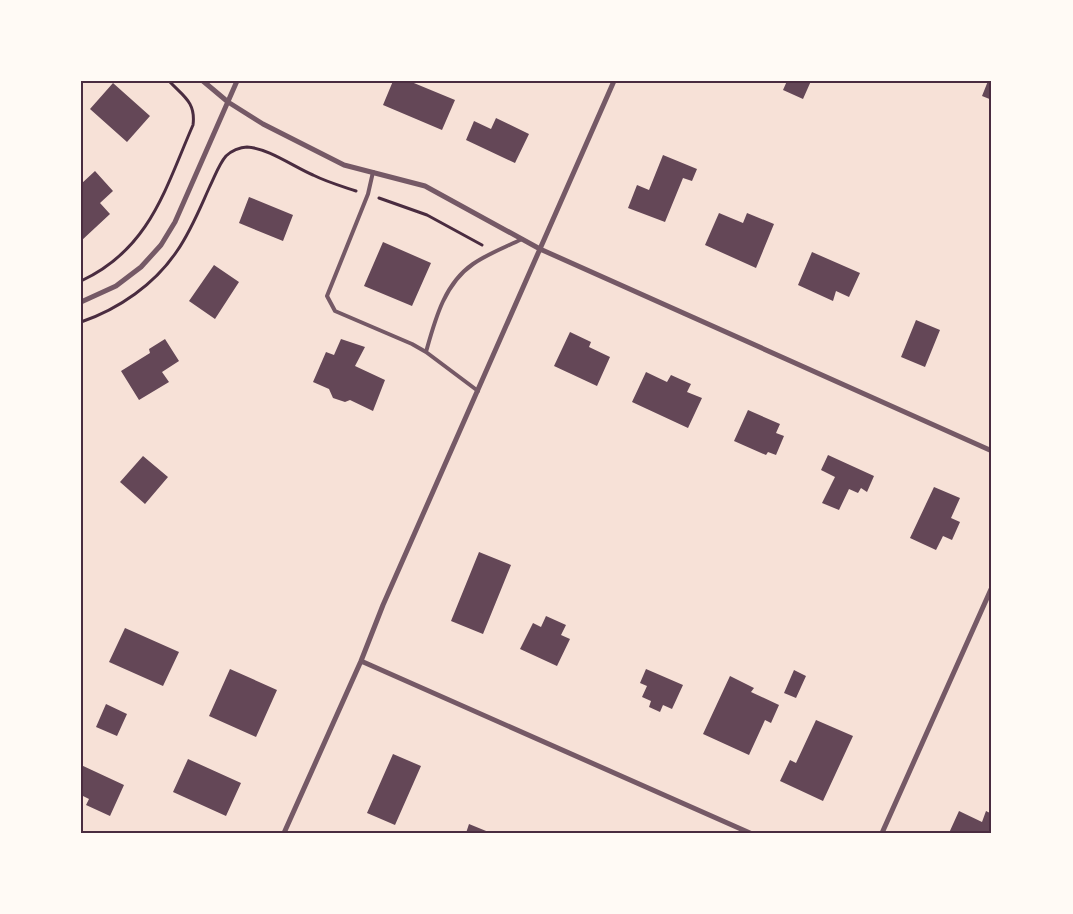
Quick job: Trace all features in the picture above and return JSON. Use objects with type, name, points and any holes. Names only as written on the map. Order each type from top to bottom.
[{"type":"street","points":[[203,81],[228,102],[263,124],[344,165],[424,186],[540,249],[992,451]]},
{"type":"street","points":[[81,302],[116,286],[141,267],[160,245],[175,222],[237,81]]},
{"type":"street","points":[[284,833],[362,661],[387,596],[614,81]]},
{"type":"street","points":[[882,833],[992,587]]},
{"type":"street","points":[[362,661],[750,833]]},
{"type":"lane","points":[[373,172],[368,194],[327,296],[335,311],[412,344],[426,352],[478,391]]},
{"type":"lane","points":[[426,352],[435,319],[442,302],[454,282],[472,264],[522,240]]},
{"type":"path","points":[[81,281],[115,261],[148,224],[193,126],[194,116],[188,99],[169,81]]},
{"type":"building","points":[[393,81],[409,81],[455,100],[442,130],[383,105]]},
{"type":"building","points":[[787,81],[811,81],[803,99],[783,90]]},
{"type":"building","points":[[988,81],[992,81],[992,100],[982,96]]},
{"type":"building","points":[[113,83],[150,116],[127,142],[90,109]]},
{"type":"building","points":[[496,118],[529,134],[515,163],[466,140],[474,121],[491,129]]},
{"type":"building","points":[[663,155],[697,169],[692,181],[683,178],[665,222],[628,208],[637,185],[649,190]]},
{"type":"building","points":[[95,171],[113,191],[100,203],[110,214],[81,241],[81,184]]},
{"type":"building","points":[[249,197],[293,215],[283,241],[239,223]]},
{"type":"building","points":[[719,213],[743,223],[747,213],[774,224],[756,268],[705,245]]},
{"type":"building","points":[[383,242],[431,263],[412,306],[364,286]]},
{"type":"building","points":[[812,252],[860,273],[849,297],[836,291],[833,301],[798,285]]},
{"type":"building","points":[[214,265],[239,282],[215,319],[189,301]]},
{"type":"building","points":[[916,320],[940,330],[925,367],[901,357]]},
{"type":"building","points":[[570,332],[591,342],[589,347],[610,357],[597,386],[554,366]]},
{"type":"building","points":[[165,339],[179,361],[162,372],[169,382],[139,400],[121,371],[150,353],[149,349]]},
{"type":"building","points":[[341,339],[365,347],[355,366],[385,380],[373,411],[350,400],[345,402],[333,398],[329,389],[313,382],[326,352],[334,355]]},
{"type":"building","points":[[646,372],[667,382],[671,375],[691,384],[687,392],[702,398],[688,428],[632,402]]},
{"type":"building","points":[[748,410],[780,424],[776,433],[784,436],[776,455],[768,452],[766,455],[734,441]]},
{"type":"building","points":[[828,455],[874,476],[867,492],[861,488],[858,493],[849,489],[839,510],[822,503],[835,477],[821,470]]},
{"type":"building","points":[[143,456],[168,477],[145,504],[120,482]]},
{"type":"building","points":[[934,487],[960,498],[951,518],[960,522],[952,540],[943,536],[936,550],[910,538]]},
{"type":"building","points":[[479,552],[511,565],[483,634],[451,621]]},
{"type":"building","points":[[546,616],[566,625],[561,635],[570,639],[557,666],[520,649],[533,623],[541,627]]},
{"type":"building","points":[[125,628],[179,652],[163,686],[109,662]]},
{"type":"building","points":[[230,669],[277,690],[256,737],[209,716]]},
{"type":"building","points":[[646,669],[683,685],[672,709],[663,705],[660,712],[649,707],[651,701],[642,697],[647,686],[640,683]]},
{"type":"building","points":[[794,670],[806,676],[796,698],[784,693]]},
{"type":"building","points":[[730,676],[754,688],[751,692],[779,705],[771,723],[765,720],[749,755],[703,734]]},
{"type":"building","points":[[106,704],[127,714],[117,736],[96,727]]},
{"type":"building","points":[[816,720],[853,736],[823,801],[780,781],[790,760],[796,763]]},
{"type":"building","points":[[393,754],[421,766],[395,825],[367,813]]},
{"type":"building","points":[[188,759],[241,783],[226,816],[173,792]]},
{"type":"building","points":[[81,765],[124,785],[110,816],[86,805],[89,799],[81,795]]},
{"type":"building","points":[[959,811],[982,822],[986,811],[992,814],[992,833],[949,833]]},
{"type":"building","points":[[469,824],[491,833],[466,833]]}]
